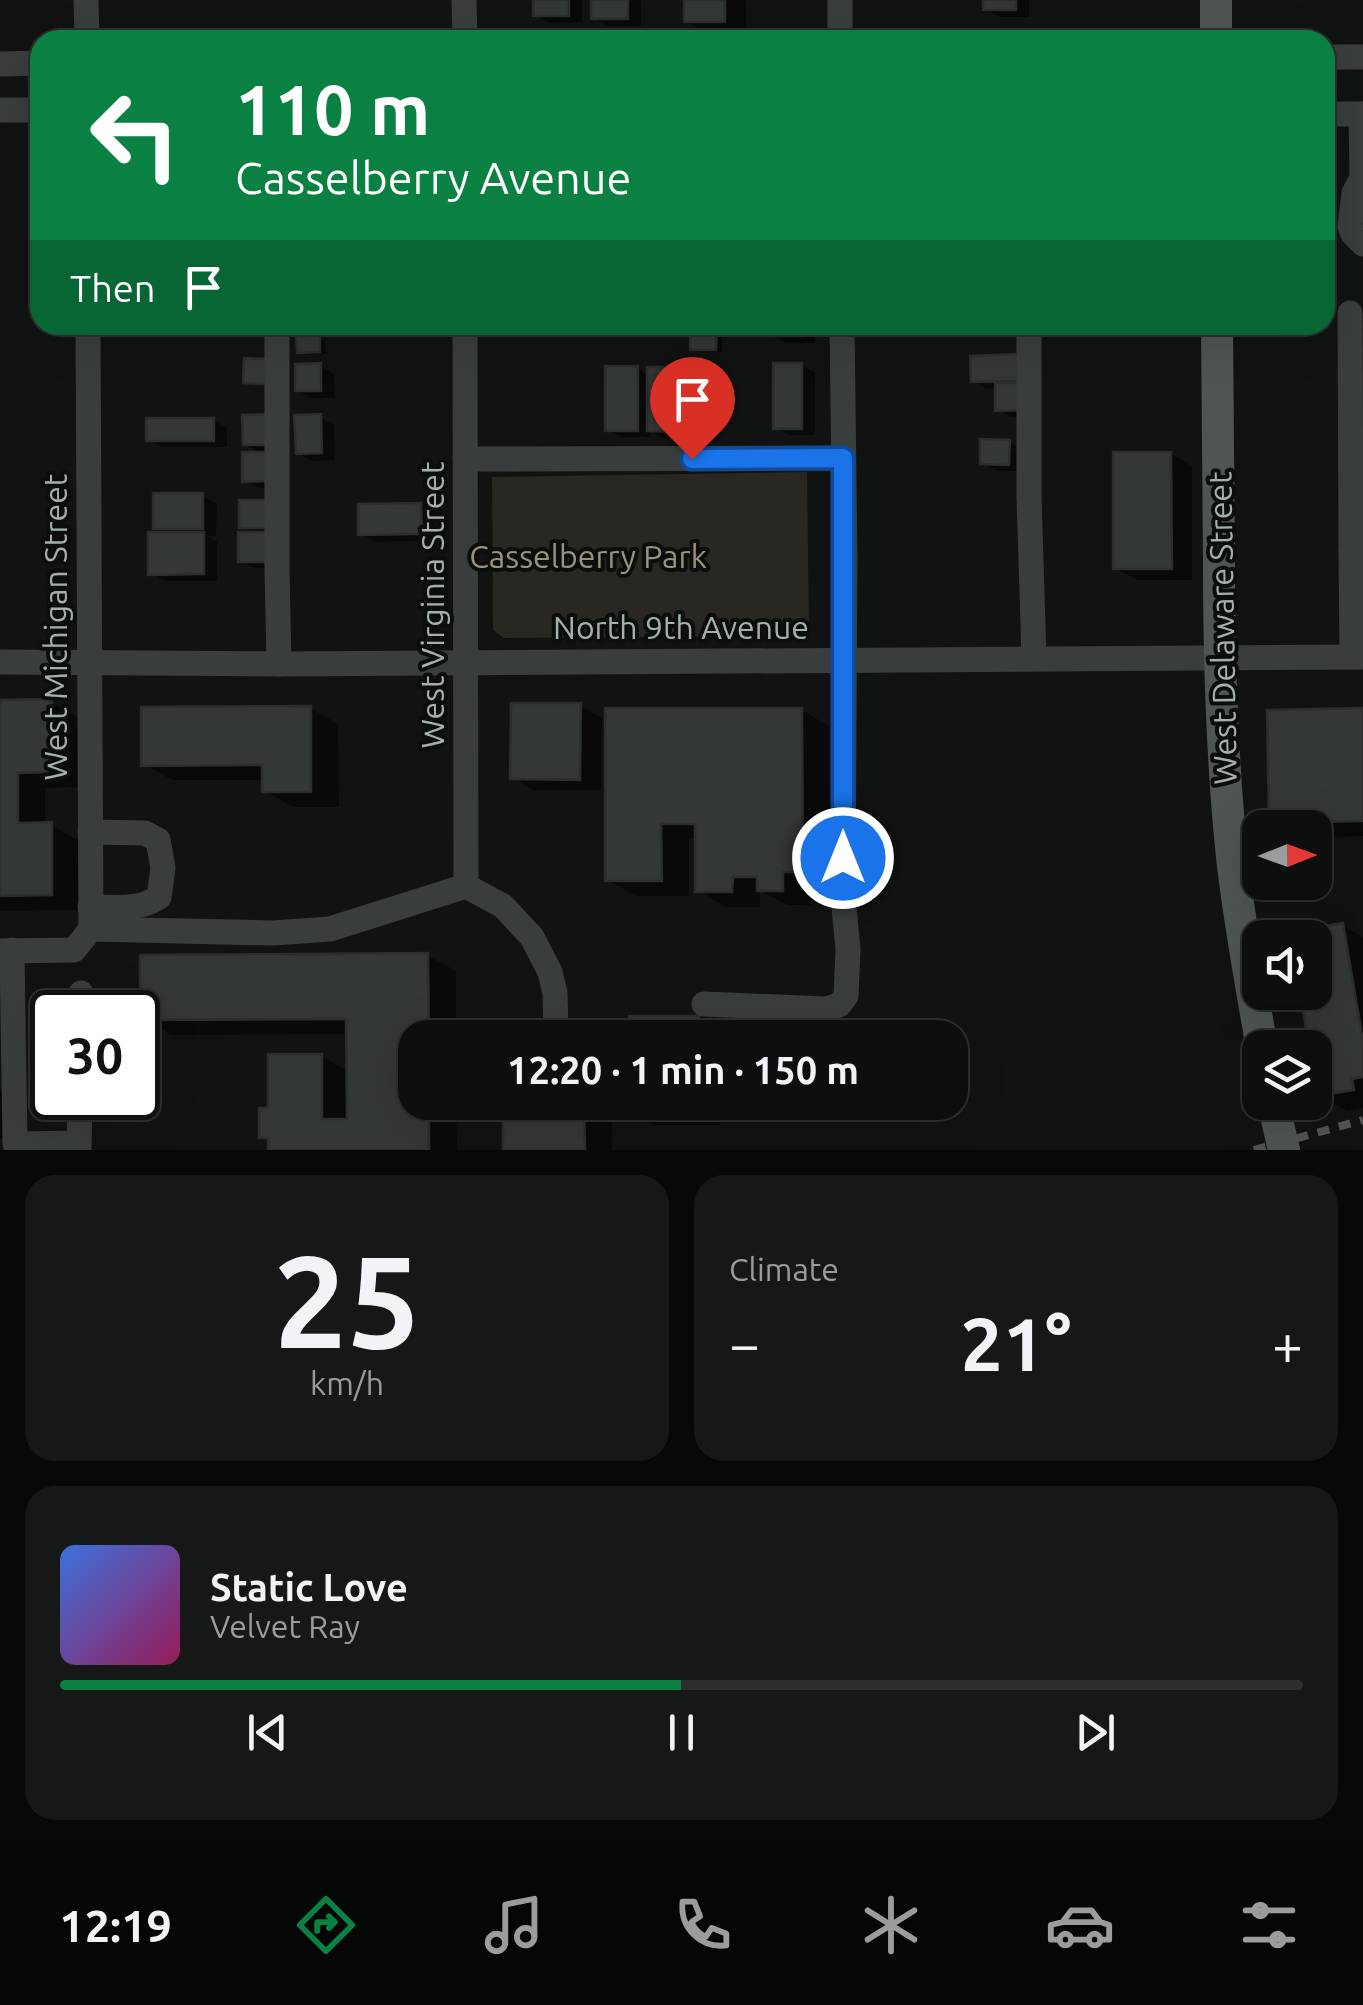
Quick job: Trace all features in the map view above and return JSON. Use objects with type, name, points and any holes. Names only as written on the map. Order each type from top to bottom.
[{"type":"main road","points":[[1216,0],[1216,30]]},
{"type":"main road","name":"West Delaware Street","points":[[1218,335],[1223,743],[1232,859],[1259,1030]]},
{"type":"main road","points":[[1277,1120],[1284,1150]]},
{"type":"street","points":[[86,0],[86,30]]},
{"type":"street","points":[[464,0],[465,30]]},
{"type":"street","points":[[840,0],[840,30]]},
{"type":"street","points":[[1335,57],[1363,57]]},
{"type":"street","points":[[0,64],[30,64]]},
{"type":"street","points":[[0,110],[30,110]]},
{"type":"street","points":[[1335,114],[1362,114],[1362,178],[1354,193],[1350,226],[1352,234],[1363,244]]},
{"type":"street","points":[[1350,313],[1358,657]]},
{"type":"street","name":"West Michigan Street","points":[[88,335],[90,918]]},
{"type":"street","points":[[277,335],[279,664]]},
{"type":"street","name":"West Virginia Street","points":[[465,335],[466,886]]},
{"type":"street","points":[[704,1004],[826,1009],[839,1005],[846,996],[842,335]]},
{"type":"street","points":[[1030,335],[1034,658]]},
{"type":"street","points":[[465,459],[843,458]]},
{"type":"street","name":"North 9th Avenue","points":[[0,662],[279,664],[1358,657]]},
{"type":"street","points":[[90,832],[144,833],[158,840],[163,868],[159,897],[140,907],[90,918]]},
{"type":"street","points":[[90,918],[273,933],[330,929],[466,886],[503,906],[532,937],[550,972],[556,993],[556,1020]]},
{"type":"street","points":[[80,1120],[79,1147],[8,1144],[6,951],[74,950],[90,918]]},
{"type":"green space","name":"Casselberry Park","points":[[807,472],[809,636],[504,638],[493,630],[492,477]]},
{"type":"building","points":[[533,0],[569,0],[569,16],[533,16]]},
{"type":"building","points":[[591,0],[628,0],[628,19],[591,19]]},
{"type":"building","points":[[684,0],[725,0],[725,22],[684,22]]},
{"type":"building","points":[[983,0],[1016,0],[1016,10],[983,10]]},
{"type":"building","points":[[320,335],[320,352],[297,353],[296,336]]},
{"type":"building","points":[[690,335],[717,335],[716,350],[690,350]]},
{"type":"building","points":[[1018,354],[1018,381],[971,382],[970,356]]},
{"type":"building","points":[[244,358],[268,359],[268,384],[243,383]]},
{"type":"building","points":[[321,363],[321,391],[295,391],[295,364]]},
{"type":"building","points":[[773,363],[802,363],[802,429],[773,429]]},
{"type":"building","points":[[605,366],[638,366],[638,431],[605,431]]},
{"type":"building","points":[[647,367],[682,367],[682,432],[647,431]]},
{"type":"building","points":[[995,383],[1021,383],[1022,410],[995,411]]},
{"type":"building","points":[[270,414],[271,445],[243,445],[242,415]]},
{"type":"building","points":[[321,414],[322,453],[296,454],[294,415]]},
{"type":"building","points":[[146,418],[214,418],[214,441],[146,441]]},
{"type":"building","points":[[980,439],[1010,440],[1009,465],[980,464]]},
{"type":"building","points":[[242,452],[268,452],[269,481],[242,482]]},
{"type":"building","points":[[1113,452],[1171,452],[1172,569],[1113,569]]},
{"type":"building","points":[[153,493],[203,493],[203,529],[153,529]]},
{"type":"building","points":[[239,500],[268,500],[268,528],[239,528]]},
{"type":"building","points":[[421,503],[422,534],[358,535],[358,504]]},
{"type":"building","points":[[148,532],[204,532],[204,574],[148,575]]},
{"type":"building","points":[[238,532],[266,532],[267,562],[238,562]]},
{"type":"building","points":[[52,699],[52,772],[18,773],[18,823],[52,822],[52,895],[0,896],[0,700]]},
{"type":"building","points":[[511,703],[581,703],[580,780],[510,779]]},
{"type":"building","points":[[311,706],[311,792],[262,792],[262,765],[141,766],[141,707]]},
{"type":"building","points":[[605,708],[802,708],[803,872],[783,872],[783,891],[757,891],[757,877],[733,877],[732,892],[695,892],[695,824],[661,824],[662,881],[605,881]]},
{"type":"building","points":[[1363,708],[1363,821],[1332,822],[1332,810],[1269,810],[1267,710]]},
{"type":"building","points":[[1343,923],[1363,1041],[1363,1077],[1352,1079],[1354,1090],[1332,1094],[1332,1030],[1306,1030],[1303,1010],[1332,1010],[1332,925]]},
{"type":"building","points":[[428,953],[429,1020],[398,1020],[398,1120],[429,1120],[429,1150],[268,1150],[268,1138],[259,1138],[259,1108],[268,1108],[268,1054],[322,1054],[322,1119],[347,1119],[346,1019],[160,1020],[160,990],[140,990],[140,955]]},
{"type":"building","points":[[629,1016],[699,1016],[699,1020],[629,1020]]},
{"type":"building","points":[[503,1120],[584,1120],[585,1150],[503,1150]]},
{"type":"railway","points":[[1254,1150],[1363,1120]]},
{"type":"route","points":[[692,459],[843,458],[843,858]]}]
